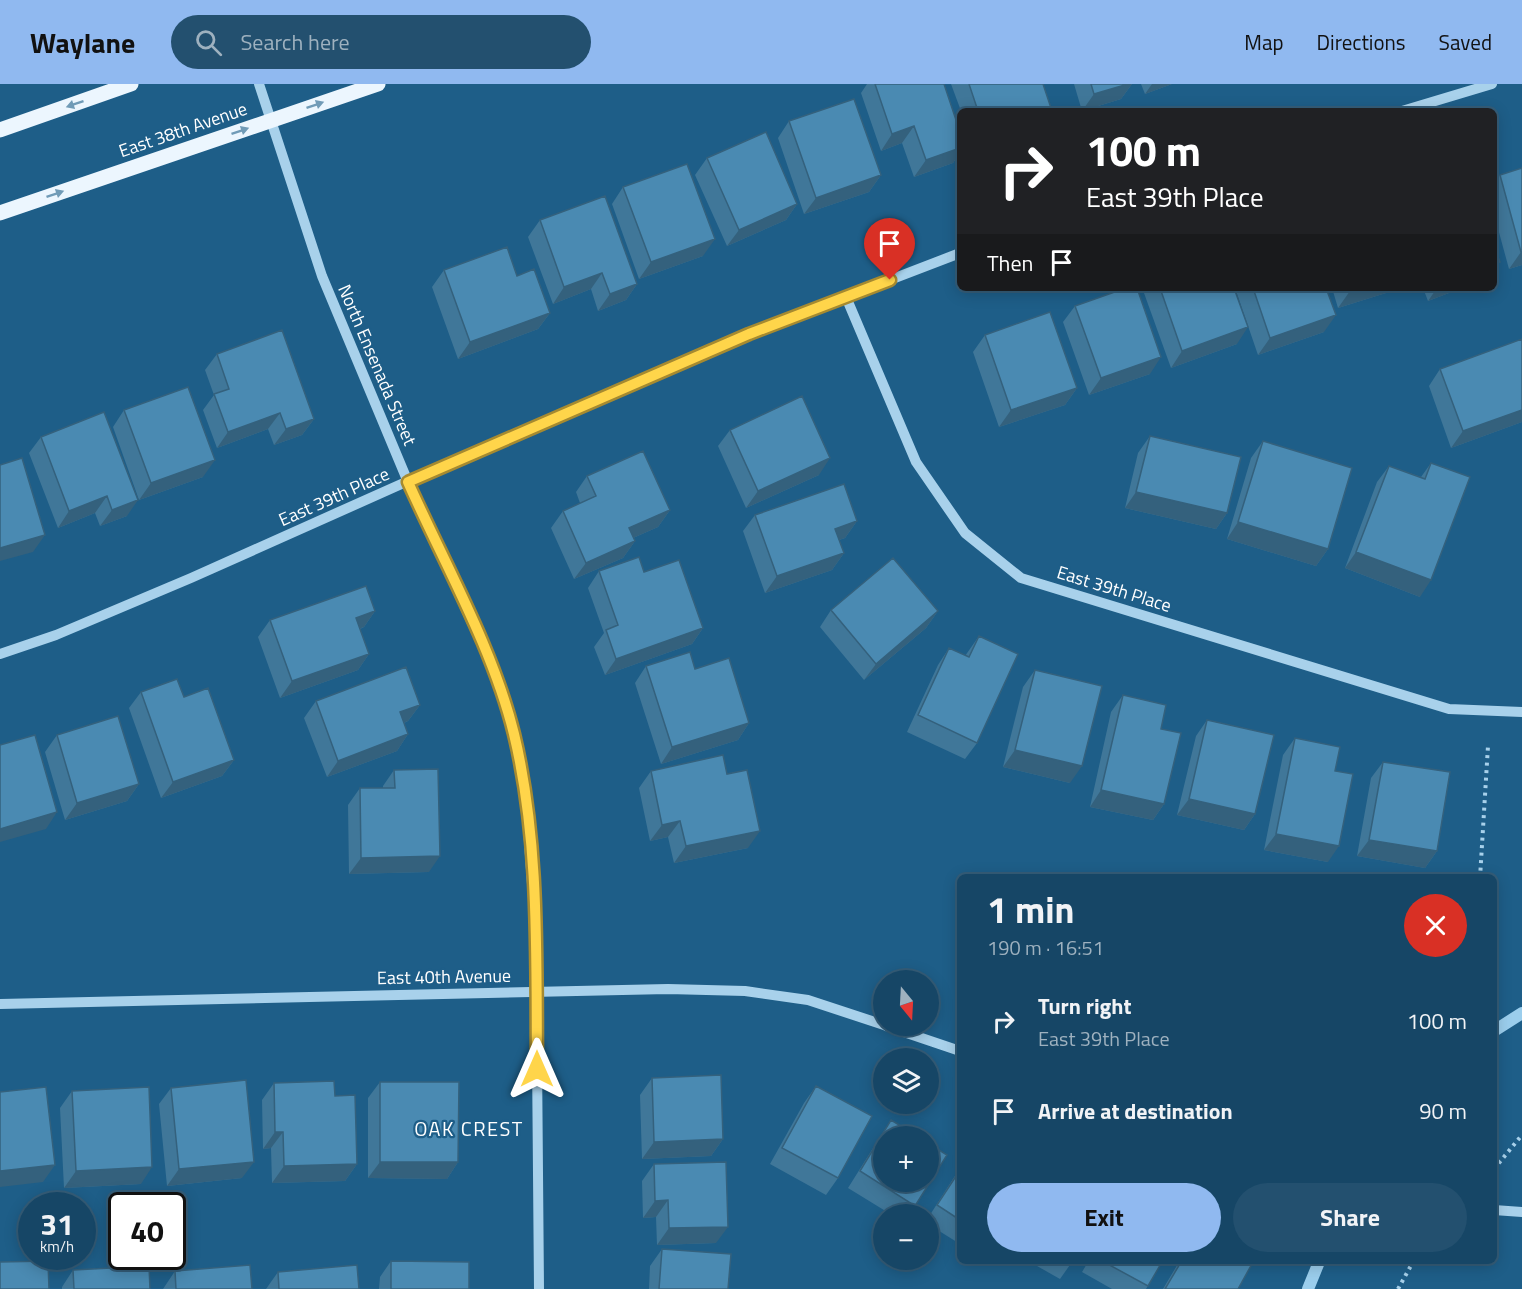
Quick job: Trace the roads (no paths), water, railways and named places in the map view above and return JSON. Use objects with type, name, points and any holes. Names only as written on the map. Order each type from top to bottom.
[{"type":"main road","points":[[0,130],[131,84]]},
{"type":"main road","name":"East 38th Avenue","points":[[0,213],[271,120],[359,87],[378,84]]},
{"type":"street","name":"North Ensenada Street","points":[[259,84],[322,276],[408,482],[492,667],[514,732],[528,828],[538,992],[539,1289]]},
{"type":"street","points":[[1412,108],[1492,84]]},
{"type":"street","name":"East 39th Place","points":[[0,654],[56,635],[749,334],[957,254]]},
{"type":"street","name":"East 39th Place","points":[[846,297],[916,462],[965,533],[1021,578],[1449,709],[1522,712]]},
{"type":"street","name":"East 40th Avenue","points":[[0,1004],[668,989],[746,991],[808,1000],[873,1022]]},
{"type":"street","name":"East 40th Avenue","points":[[915,1036],[957,1050]]},
{"type":"street","points":[[1497,1210],[1522,1212]]},
{"type":"waterway","points":[[1497,1029],[1522,1013]]},
{"type":"waterway","points":[[1308,1289],[1318,1264]]},
{"type":"district","name":"OAK CREST","points":[[469,1129]]}]
